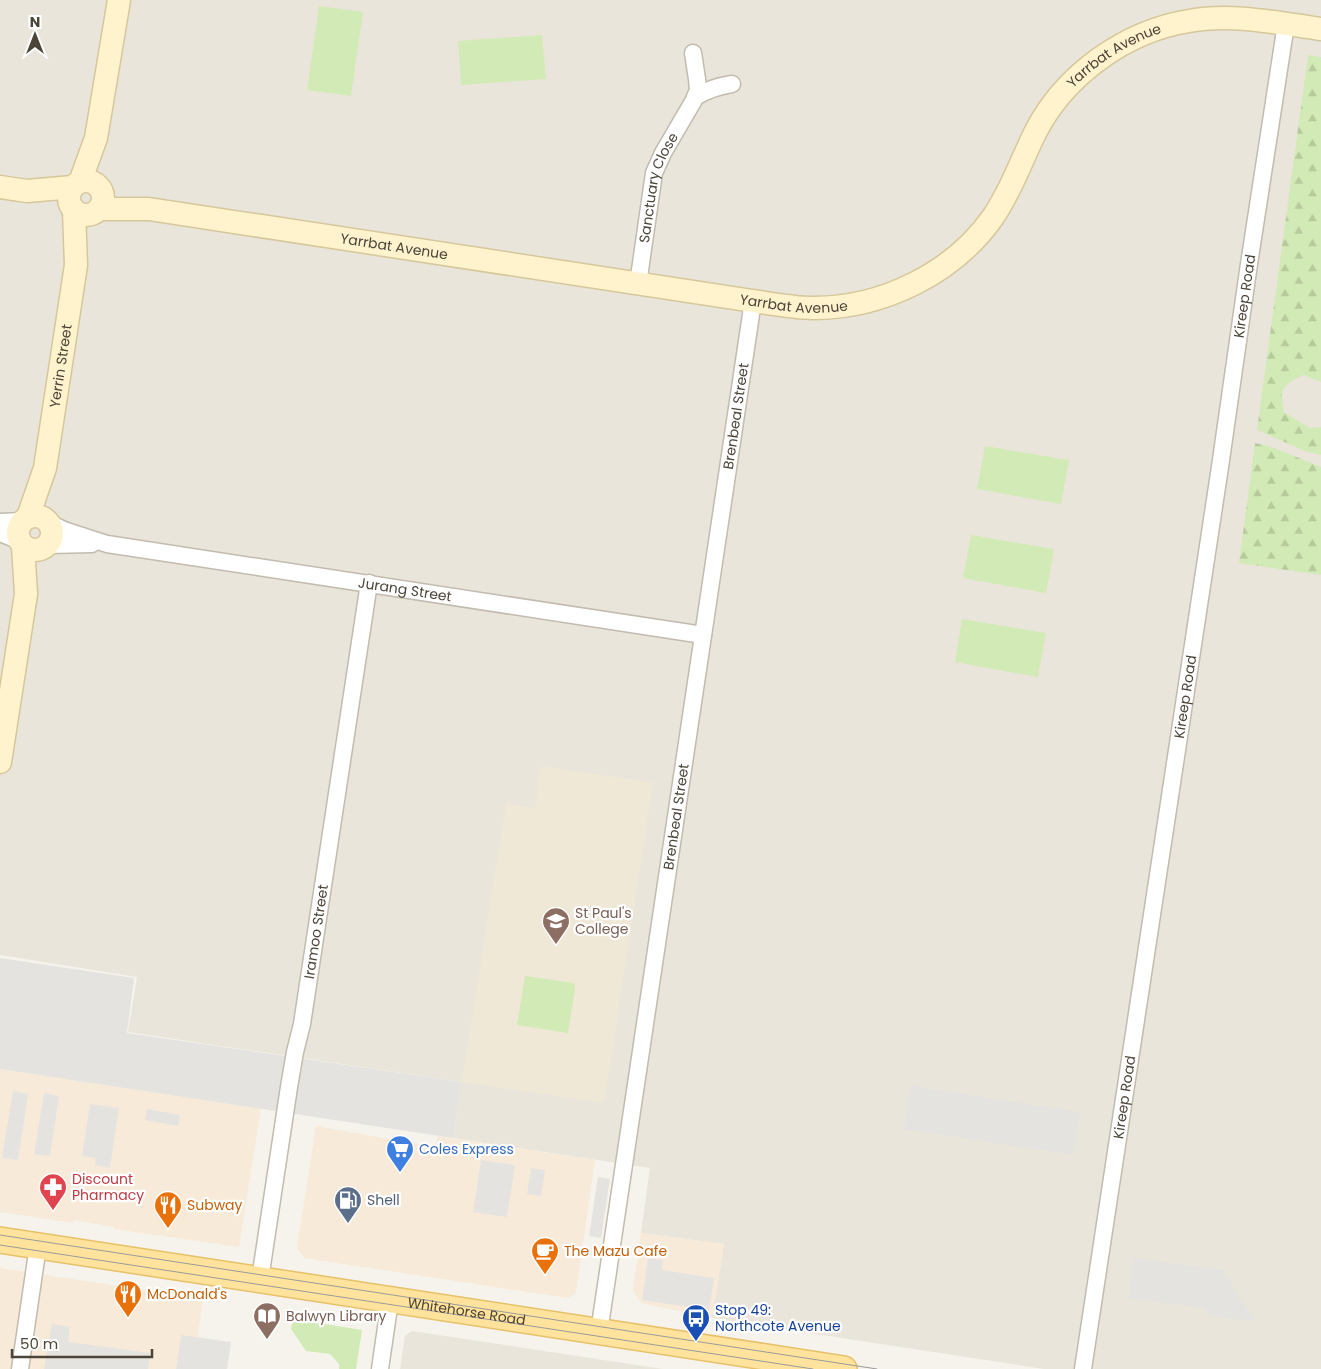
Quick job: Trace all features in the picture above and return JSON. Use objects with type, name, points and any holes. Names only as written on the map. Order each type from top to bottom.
[{"type":"main road","name":"Whitehorse Road","points":[[0,1240],[843,1369]]},
{"type":"street","name":"Yerrin Street","points":[[0,762],[26,594],[31,533],[45,468],[86,198],[119,0]]},
{"type":"street","name":"Yarrbat Avenue","points":[[0,187],[86,198],[753,301],[813,308],[836,307],[878,299],[920,280],[958,255],[992,218],[1005,197],[1036,131],[1047,113],[1071,84],[1116,48],[1149,32],[1188,21],[1226,17],[1321,29]]},
{"type":"street","name":"Kireep Road","points":[[1083,1369],[1218,487],[1239,330],[1286,24]]},
{"type":"street","name":"Sanctuary Close","points":[[638,284],[654,173],[698,90],[693,54]]},
{"type":"street","points":[[695,97],[706,90],[732,84]]},
{"type":"street","name":"Brenbeal Street","points":[[600,1332],[753,301]]},
{"type":"street","name":"Jurang Street","points":[[0,522],[31,533],[703,635]]},
{"type":"street","name":"Iramoo Street","points":[[260,1279],[292,1070],[302,1024],[369,583]]},
{"type":"street","points":[[20,1369],[38,1246]]},
{"type":"street","points":[[380,1369],[390,1300]]},
{"type":"shaded area","points":[[0,0],[1321,0],[1321,1369],[1044,1369],[712,1318],[724,1244],[641,1233],[650,1168],[453,1138],[462,1082],[128,1032],[137,977],[0,955]]},
{"type":"shaded area","name":"St Paul's College","points":[[541,766],[653,783],[604,1103],[462,1082],[506,804],[535,808]]},
{"type":"shaded area","points":[[0,958],[134,978],[127,1033],[462,1082],[453,1138],[0,1069]]},
{"type":"shaded area","points":[[0,1069],[261,1108],[239,1247],[114,1229],[114,1227],[74,1220],[73,1223],[0,1212]]},
{"type":"shaded area","points":[[911,1086],[1080,1112],[1073,1155],[904,1129]]},
{"type":"shaded area","points":[[13,1091],[28,1094],[18,1160],[2,1158]]},
{"type":"shaded area","points":[[44,1093],[59,1096],[50,1156],[34,1154]]},
{"type":"shaded area","points":[[90,1104],[119,1108],[110,1168],[95,1165],[96,1158],[82,1156]]},
{"type":"shaded area","points":[[147,1109],[180,1115],[178,1126],[145,1120]]},
{"type":"shaded area","points":[[316,1126],[435,1147],[438,1136],[595,1160],[576,1293],[568,1298],[304,1258],[297,1248]]},
{"type":"shaded area","points":[[481,1160],[515,1165],[507,1217],[473,1212]]},
{"type":"shaded area","points":[[531,1168],[545,1170],[541,1196],[527,1194]]},
{"type":"shaded area","points":[[598,1177],[610,1179],[601,1238],[589,1236]]},
{"type":"shaded area","points":[[641,1233],[724,1244],[712,1318],[641,1303],[633,1291]]},
{"type":"shaded area","points":[[648,1258],[663,1260],[662,1270],[714,1278],[709,1310],[642,1300]]},
{"type":"shaded area","points":[[1134,1258],[1223,1270],[1255,1321],[1209,1316],[1203,1308],[1129,1298]]},
{"type":"shaded area","points":[[0,1268],[203,1299],[193,1369],[0,1369]]},
{"type":"shaded area","points":[[52,1324],[70,1327],[68,1342],[150,1353],[148,1369],[44,1369]]},
{"type":"shaded area","points":[[412,1331],[663,1369],[400,1369],[405,1336]]},
{"type":"shaded area","points":[[181,1335],[231,1342],[227,1369],[176,1369]]},
{"type":"green space","points":[[319,6],[363,12],[351,96],[307,90]]},
{"type":"green space","points":[[542,35],[546,79],[461,85],[458,41]]},
{"type":"green space","points":[[1308,55],[1321,57],[1321,382],[1303,375],[1286,385],[1282,398],[1284,412],[1310,428],[1321,427],[1321,455],[1305,451],[1257,430]]},
{"type":"green space","points":[[1255,443],[1272,447],[1321,467],[1321,575],[1239,563]]},
{"type":"green space","points":[[985,446],[1069,460],[1061,504],[977,489]]},
{"type":"green space","points":[[971,535],[1054,549],[1046,593],[963,578]]},
{"type":"green space","points":[[962,619],[1046,633],[1038,677],[955,662]]},
{"type":"green space","points":[[525,976],[574,983],[575,989],[568,1033],[517,1025]]},
{"type":"green space","points":[[293,1319],[362,1330],[356,1369],[339,1369],[339,1364],[330,1354],[306,1351],[291,1329]]},
{"type":"tram line","points":[[0,1235],[877,1369]]},
{"type":"tram line","points":[[0,1245],[813,1369]]},
{"type":"place","name":"St Paul's College","points":[[556,945]]},
{"type":"place","name":"Coles Express","points":[[400,1173]]},
{"type":"place","name":"Discount Pharmacy","points":[[53,1211]]},
{"type":"place","name":"Shell","points":[[348,1224]]},
{"type":"place","name":"Subway","points":[[168,1229]]},
{"type":"place","name":"The Mazu Cafe","points":[[545,1275]]},
{"type":"place","name":"McDonald's","points":[[128,1318]]},
{"type":"place","name":"Balwyn Library","points":[[267,1340]]},
{"type":"place","name":"Stop 49: Northcote Avenue","points":[[696,1342]]}]
